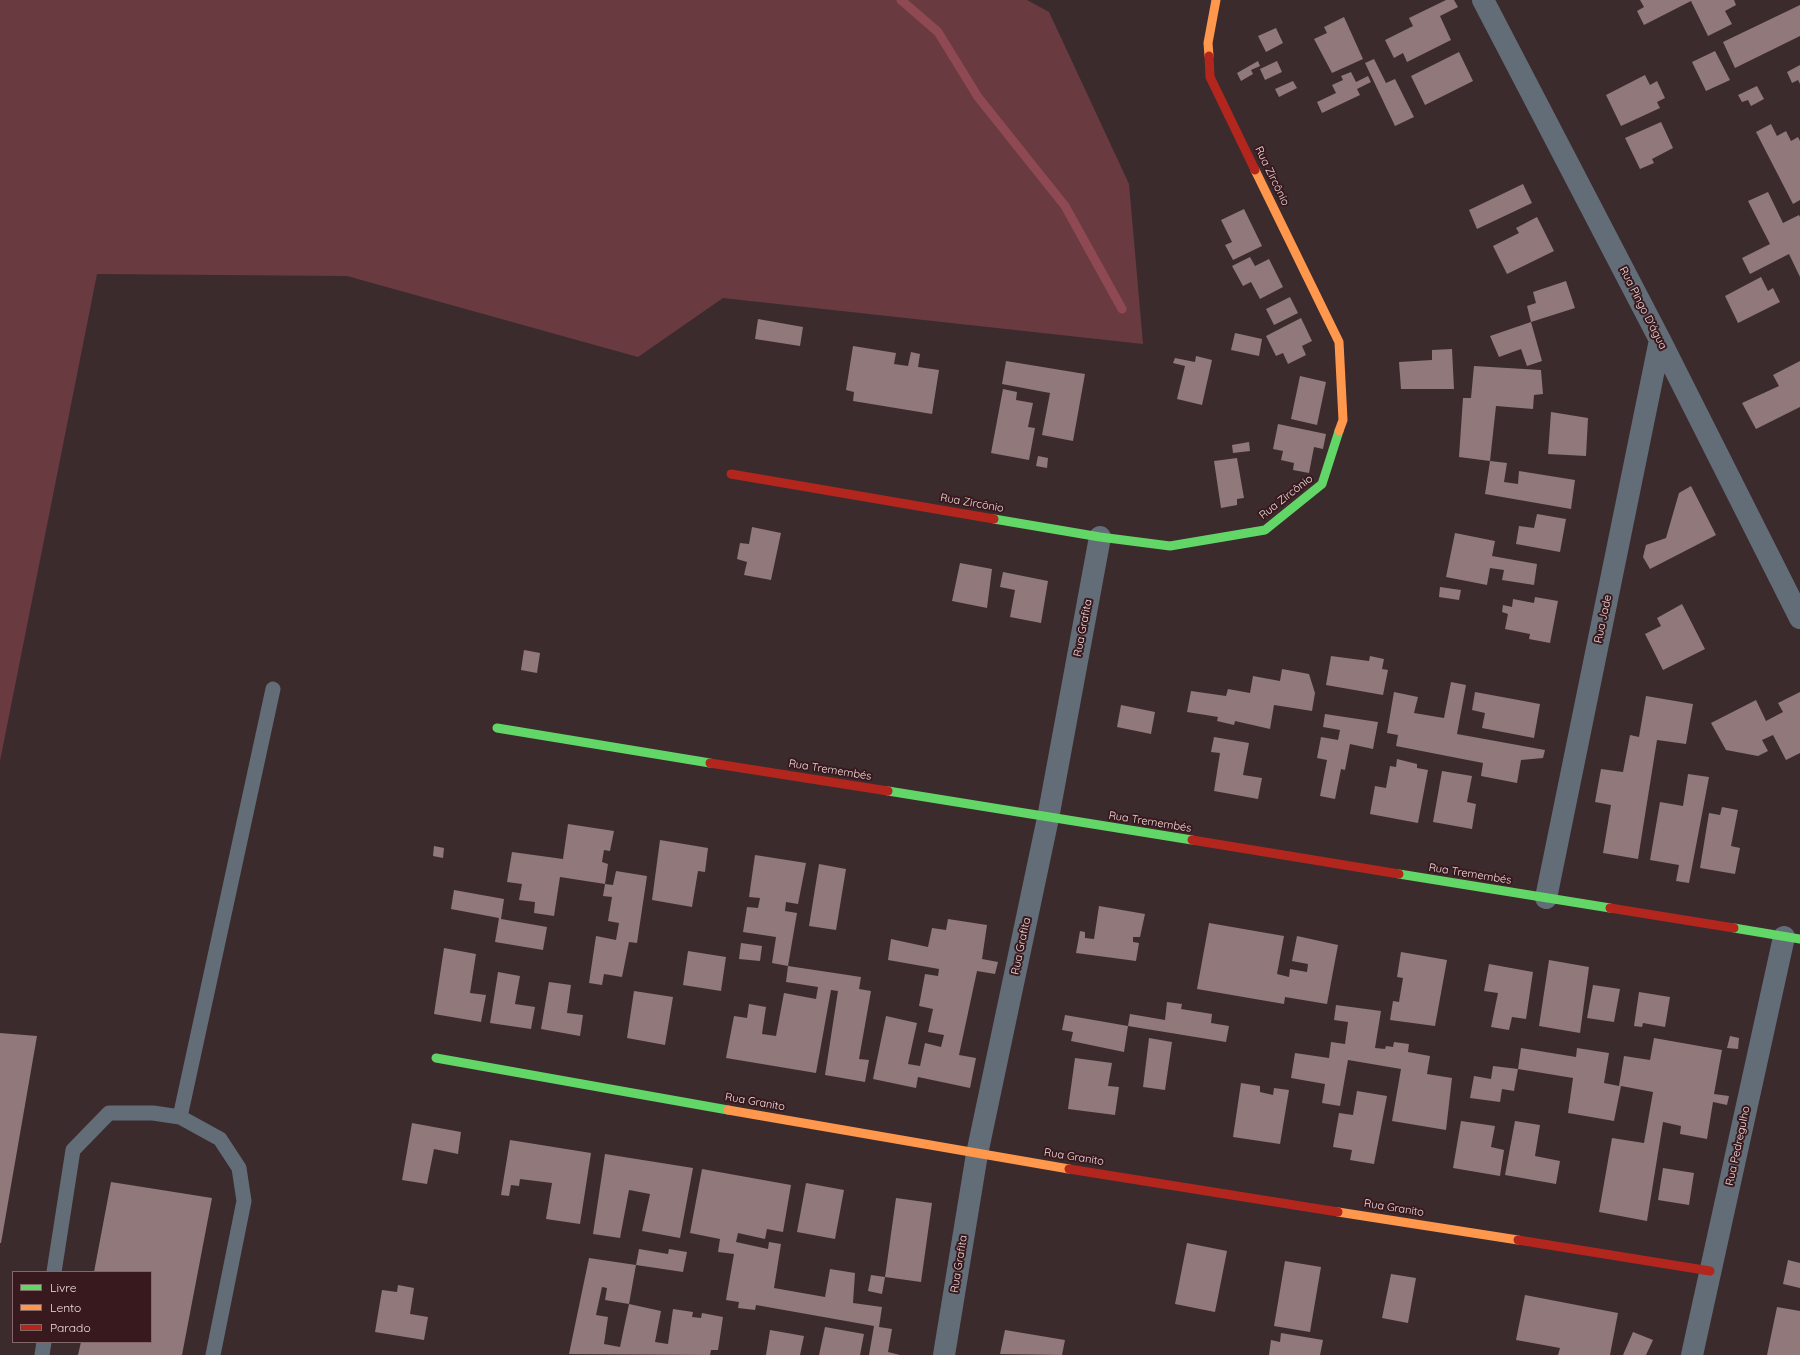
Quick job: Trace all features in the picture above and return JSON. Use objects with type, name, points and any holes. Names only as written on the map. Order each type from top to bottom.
[{"type":"street","name":"Rua Zircônio","points":[[731,474],[1100,537],[1170,546],[1265,530],[1322,484],[1343,420],[1339,342],[1210,77],[1208,43],[1216,0]]},
{"type":"street","name":"Rua Pingo D'água","points":[[1483,0],[1660,340],[1800,618]]},
{"type":"street","name":"Rua Jade","points":[[1546,898],[1660,340]]},
{"type":"street","name":"Rua Grafita","points":[[944,1355],[976,1154],[1048,818],[1100,537]]},
{"type":"street","name":"Rua Tremembés","points":[[497,728],[1792,938]]},
{"type":"street","name":"Rua Pedregulho","points":[[1692,1355],[1710,1271],[1792,938]]},
{"type":"street","name":"Rua Granito","points":[[436,1058],[976,1154],[1710,1271]]},
{"type":"lane","points":[[180,1117],[272,689]]},
{"type":"lane","points":[[54,1271],[73,1150],[109,1113],[153,1113],[180,1117],[220,1139],[239,1168],[244,1201],[213,1355]]},
{"type":"lane","points":[[42,1355],[44,1343]]},
{"type":"shaded area","points":[[0,0],[1027,0],[1049,12],[1129,184],[1143,344],[723,298],[638,357],[347,276],[97,274],[0,761]]},
{"type":"building","points":[[1446,0],[1454,0],[1458,7],[1440,16],[1451,40],[1407,62],[1403,53],[1394,58],[1385,40],[1413,26],[1409,18]]},
{"type":"building","points":[[1640,0],[1734,0],[1736,5],[1725,11],[1732,24],[1708,36],[1691,1],[1644,25],[1637,11],[1644,7]]},
{"type":"building","points":[[1800,5],[1800,36],[1735,68],[1723,42]]},
{"type":"building","points":[[1344,17],[1363,59],[1332,73],[1314,39],[1327,33],[1324,27]]},
{"type":"building","points":[[1276,28],[1283,43],[1266,52],[1258,36]]},
{"type":"building","points":[[1715,51],[1730,80],[1706,91],[1692,62]]},
{"type":"building","points":[[1459,52],[1473,81],[1425,105],[1411,76]]},
{"type":"building","points":[[1374,59],[1386,83],[1395,79],[1414,117],[1395,126],[1365,63]]},
{"type":"building","points":[[1258,61],[1260,66],[1251,70],[1253,74],[1241,81],[1237,73]]},
{"type":"building","points":[[1277,61],[1282,72],[1265,80],[1260,69]]},
{"type":"building","points":[[1800,65],[1800,84],[1798,80],[1792,83],[1787,72]]},
{"type":"building","points":[[1351,72],[1356,82],[1368,76],[1371,82],[1357,89],[1360,95],[1322,113],[1317,102],[1336,93],[1332,85],[1343,80],[1341,76]]},
{"type":"building","points":[[1645,75],[1650,85],[1657,81],[1665,98],[1657,102],[1660,108],[1621,126],[1606,95]]},
{"type":"building","points":[[1293,81],[1297,88],[1279,97],[1275,89]]},
{"type":"building","points":[[1757,86],[1764,99],[1751,106],[1748,100],[1742,102],[1738,95]]},
{"type":"building","points":[[1661,122],[1673,148],[1652,159],[1654,163],[1640,169],[1625,138]]},
{"type":"building","points":[[1771,124],[1777,136],[1786,131],[1791,141],[1798,137],[1800,141],[1800,200],[1793,204],[1756,132]]},
{"type":"building","points":[[1523,184],[1532,203],[1477,229],[1469,210]]},
{"type":"building","points":[[1768,192],[1783,223],[1799,215],[1800,217],[1800,277],[1789,254],[1750,274],[1742,258],[1770,244],[1748,201]]},
{"type":"building","points":[[1244,209],[1262,246],[1233,260],[1225,245],[1232,242],[1221,220]]},
{"type":"building","points":[[1537,217],[1554,251],[1507,274],[1493,246],[1519,233],[1516,228]]},
{"type":"building","points":[[1250,257],[1255,266],[1269,259],[1283,287],[1260,299],[1251,282],[1243,286],[1232,266]]},
{"type":"building","points":[[1761,277],[1768,291],[1773,288],[1780,302],[1738,323],[1725,296]]},
{"type":"building","points":[[1566,281],[1575,308],[1531,322],[1527,306],[1536,303],[1533,292]]},
{"type":"building","points":[[1290,297],[1298,313],[1274,325],[1266,309]]},
{"type":"building","points":[[1301,318],[1312,341],[1302,346],[1306,355],[1288,364],[1283,353],[1276,356],[1266,336]]},
{"type":"building","points":[[758,319],[803,327],[800,346],[755,339]]},
{"type":"building","points":[[1531,322],[1542,361],[1527,366],[1521,349],[1499,357],[1490,336]]},
{"type":"building","points":[[1235,333],[1262,339],[1259,356],[1231,350]]},
{"type":"building","points":[[853,346],[896,353],[894,364],[908,366],[911,352],[920,354],[918,367],[939,370],[932,414],[853,401],[854,392],[846,390]]},
{"type":"building","points":[[1452,349],[1454,389],[1401,389],[1399,362],[1432,360],[1432,350]]},
{"type":"building","points":[[1196,356],[1212,360],[1202,405],[1177,399],[1185,366],[1173,363],[1175,358],[1195,362]]},
{"type":"building","points":[[1006,361],[1085,374],[1073,441],[1042,435],[1050,393],[1002,384]]},
{"type":"building","points":[[1800,361],[1800,407],[1756,429],[1742,403],[1779,386],[1773,375]]},
{"type":"building","points":[[1474,366],[1541,370],[1543,394],[1534,395],[1533,409],[1496,406],[1490,461],[1459,457],[1463,398],[1471,398]]},
{"type":"building","points":[[1300,376],[1326,382],[1317,425],[1291,419]]},
{"type":"building","points":[[1003,389],[1017,392],[1016,400],[1033,403],[1028,427],[1035,428],[1029,460],[991,453]]},
{"type":"building","points":[[1551,412],[1588,418],[1586,456],[1548,454]]},
{"type":"building","points":[[1278,424],[1326,434],[1323,449],[1314,447],[1309,473],[1293,470],[1294,463],[1281,460],[1283,451],[1273,449]]},
{"type":"building","points":[[1249,442],[1250,451],[1233,453],[1232,445]]},
{"type":"building","points":[[1038,456],[1048,458],[1047,468],[1036,466]]},
{"type":"building","points":[[1237,458],[1244,498],[1237,499],[1237,505],[1221,508],[1214,461]]},
{"type":"building","points":[[1490,461],[1507,463],[1504,482],[1518,484],[1519,471],[1575,480],[1571,509],[1485,494]]},
{"type":"building","points":[[1691,486],[1716,535],[1650,569],[1643,557],[1646,545],[1666,538],[1679,493]]},
{"type":"building","points":[[1537,514],[1566,519],[1560,552],[1516,544],[1519,526],[1534,528]]},
{"type":"building","points":[[752,527],[781,533],[771,580],[744,575],[747,562],[737,559],[740,543],[749,544]]},
{"type":"building","points":[[1455,533],[1495,541],[1492,556],[1537,564],[1534,585],[1502,580],[1504,570],[1490,568],[1487,585],[1446,577]]},
{"type":"building","points":[[960,563],[992,569],[987,608],[952,601]]},
{"type":"building","points":[[1003,572],[1048,581],[1041,623],[1010,617],[1015,590],[1000,587]]},
{"type":"building","points":[[1440,587],[1461,590],[1459,600],[1439,597]]},
{"type":"building","points":[[1535,597],[1558,601],[1550,643],[1529,639],[1530,634],[1505,629],[1508,614],[1502,612],[1503,605],[1512,607],[1513,599],[1534,603]]},
{"type":"building","points":[[1682,604],[1705,649],[1663,670],[1645,634],[1661,626],[1657,618]]},
{"type":"building","points":[[524,650],[540,653],[537,673],[521,670]]},
{"type":"building","points":[[1331,656],[1369,661],[1370,656],[1384,659],[1382,669],[1388,670],[1383,695],[1326,685]]},
{"type":"building","points":[[1282,669],[1309,674],[1315,693],[1312,711],[1274,705],[1270,729],[1235,721],[1234,725],[1217,721],[1218,717],[1187,712],[1191,691],[1226,696],[1228,689],[1250,693],[1253,676],[1280,681]]},
{"type":"building","points":[[1451,682],[1466,685],[1457,734],[1545,750],[1543,758],[1521,760],[1517,783],[1481,776],[1483,763],[1396,746],[1398,735],[1387,733],[1394,692],[1418,697],[1414,713],[1444,718]]},
{"type":"building","points":[[1475,692],[1540,704],[1534,738],[1482,728],[1485,713],[1472,710]]},
{"type":"building","points":[[1800,692],[1800,753],[1786,760],[1773,735],[1762,740],[1768,751],[1758,756],[1726,750],[1711,723],[1756,700],[1766,721],[1783,712],[1778,703]]},
{"type":"building","points":[[1646,696],[1693,704],[1686,744],[1657,740],[1638,859],[1603,853],[1611,805],[1595,802],[1601,769],[1623,772],[1630,735],[1639,737]]},
{"type":"building","points":[[1121,705],[1155,712],[1151,734],[1117,727]]},
{"type":"building","points":[[1325,714],[1378,722],[1373,749],[1350,744],[1345,770],[1341,769],[1335,799],[1320,796],[1327,760],[1317,758],[1321,737],[1338,740],[1340,730],[1323,727]]},
{"type":"building","points":[[1214,737],[1249,743],[1243,775],[1262,778],[1258,799],[1214,791],[1220,753],[1211,752]]},
{"type":"building","points":[[1397,759],[1417,764],[1417,768],[1428,770],[1418,823],[1370,814],[1375,786],[1386,788],[1390,766],[1396,767]]},
{"type":"building","points":[[1442,771],[1472,776],[1467,802],[1476,804],[1472,829],[1433,822]]},
{"type":"building","points":[[1688,774],[1709,777],[1689,883],[1676,881],[1679,865],[1650,860],[1660,802],[1683,806]]},
{"type":"building","points":[[1722,807],[1738,810],[1731,846],[1740,848],[1735,874],[1700,868],[1709,813],[1720,815]]},
{"type":"building","points":[[568,824],[614,831],[610,851],[604,850],[602,862],[608,864],[605,884],[560,877],[554,916],[534,913],[535,902],[519,900],[522,884],[507,882],[512,852],[563,859]]},
{"type":"building","points":[[660,840],[708,848],[705,872],[698,871],[692,907],[652,900]]},
{"type":"building","points":[[434,846],[444,848],[443,858],[433,856]]},
{"type":"building","points":[[755,855],[806,863],[798,904],[786,902],[785,911],[797,913],[788,966],[772,963],[776,937],[743,932],[747,907],[758,908],[760,898],[749,897]]},
{"type":"building","points":[[819,864],[846,869],[836,930],[809,926]]},
{"type":"building","points":[[616,871],[647,876],[637,943],[629,942],[622,977],[604,974],[602,985],[589,983],[596,936],[616,940],[619,923],[608,921],[612,897],[603,896],[605,884],[613,885]]},
{"type":"building","points":[[454,890],[504,899],[501,919],[547,927],[543,950],[495,942],[499,918],[451,909]]},
{"type":"building","points":[[1099,906],[1145,914],[1140,937],[1133,937],[1133,942],[1139,943],[1136,961],[1076,953],[1080,931],[1085,932],[1085,938],[1094,939]]},
{"type":"building","points":[[948,919],[987,925],[982,959],[998,962],[995,974],[977,971],[959,1055],[976,1058],[970,1088],[918,1077],[916,1088],[873,1079],[886,1016],[917,1023],[908,1064],[920,1066],[925,1043],[941,1047],[944,1035],[928,1032],[933,1009],[919,1006],[925,974],[938,976],[939,969],[888,960],[891,939],[928,947],[932,928],[946,930]]},
{"type":"building","points":[[1209,923],[1284,936],[1277,974],[1289,977],[1290,969],[1307,972],[1308,964],[1292,961],[1297,936],[1338,945],[1327,1004],[1285,997],[1284,1004],[1197,989]]},
{"type":"building","points":[[741,943],[762,946],[760,961],[739,959]]},
{"type":"building","points":[[444,948],[476,954],[470,993],[486,995],[481,1022],[434,1014]]},
{"type":"building","points":[[688,951],[726,957],[721,991],[683,985]]},
{"type":"building","points":[[1401,952],[1447,960],[1435,1026],[1390,1020],[1393,1001],[1399,1002],[1403,978],[1397,977]]},
{"type":"building","points":[[1549,960],[1589,967],[1580,1033],[1539,1026]]},
{"type":"building","points":[[1489,964],[1533,972],[1526,1019],[1512,1017],[1509,1030],[1491,1027],[1498,993],[1484,991]]},
{"type":"building","points":[[788,966],[861,977],[859,989],[871,991],[859,1059],[869,1060],[865,1082],[825,1075],[838,991],[831,990],[816,1073],[726,1058],[734,1016],[747,1018],[749,1004],[766,1007],[762,1034],[776,1036],[784,993],[816,999],[818,987],[786,982]]},
{"type":"building","points":[[498,972],[520,976],[515,1004],[535,1007],[531,1029],[490,1023]]},
{"type":"building","points":[[549,982],[571,985],[567,1013],[583,1015],[580,1036],[541,1029]]},
{"type":"building","points":[[1593,985],[1620,989],[1614,1022],[1587,1018]]},
{"type":"building","points":[[634,991],[673,997],[665,1045],[627,1038]]},
{"type":"building","points":[[1639,992],[1670,997],[1665,1027],[1643,1023],[1642,1027],[1634,1026]]},
{"type":"building","points":[[1167,1002],[1182,1004],[1181,1009],[1212,1014],[1211,1023],[1229,1026],[1226,1042],[1128,1026],[1130,1014],[1165,1020]]},
{"type":"building","points":[[1336,1005],[1381,1011],[1375,1048],[1385,1049],[1386,1046],[1393,1047],[1394,1042],[1409,1044],[1408,1052],[1430,1056],[1427,1074],[1452,1078],[1446,1130],[1392,1121],[1401,1069],[1348,1060],[1340,1106],[1322,1103],[1325,1084],[1291,1078],[1295,1053],[1329,1058],[1331,1042],[1345,1044],[1348,1022],[1334,1020]]},
{"type":"building","points":[[1065,1015],[1128,1026],[1124,1052],[1071,1041],[1073,1032],[1062,1030]]},
{"type":"building","points":[[0,1033],[37,1036],[1,1243],[0,1243]]},
{"type":"building","points":[[1730,1036],[1739,1038],[1738,1049],[1727,1048]]},
{"type":"building","points":[[1149,1038],[1172,1042],[1165,1090],[1143,1087]]},
{"type":"building","points":[[1654,1038],[1722,1050],[1714,1094],[1729,1096],[1727,1105],[1713,1102],[1707,1139],[1680,1134],[1681,1126],[1663,1122],[1647,1221],[1599,1212],[1612,1138],[1644,1143],[1653,1092],[1621,1086],[1614,1121],[1568,1113],[1573,1078],[1518,1069],[1521,1048],[1576,1057],[1577,1048],[1609,1053],[1604,1083],[1619,1086],[1624,1056],[1650,1060]]},
{"type":"building","points":[[1075,1058],[1112,1063],[1108,1086],[1119,1087],[1115,1115],[1068,1109]]},
{"type":"building","points":[[1493,1066],[1518,1069],[1514,1091],[1502,1089],[1500,1102],[1470,1098],[1474,1076],[1491,1079]]},
{"type":"building","points":[[1241,1083],[1260,1086],[1260,1092],[1273,1095],[1274,1088],[1289,1090],[1280,1144],[1233,1137]]},
{"type":"building","points":[[1357,1091],[1387,1096],[1374,1164],[1350,1160],[1352,1150],[1333,1147],[1339,1113],[1353,1115]]},
{"type":"building","points":[[1461,1121],[1495,1126],[1491,1147],[1504,1150],[1500,1176],[1453,1168]]},
{"type":"building","points":[[1515,1121],[1540,1125],[1535,1156],[1560,1161],[1556,1184],[1505,1175]]},
{"type":"building","points":[[412,1123],[461,1132],[458,1154],[434,1149],[427,1184],[402,1180]]},
{"type":"building","points":[[510,1140],[591,1153],[580,1224],[546,1219],[552,1183],[520,1179],[519,1186],[511,1185],[509,1196],[501,1195]]},
{"type":"building","points":[[605,1154],[693,1168],[680,1238],[642,1231],[650,1194],[629,1190],[620,1238],[593,1234]]},
{"type":"building","points":[[1663,1168],[1694,1173],[1689,1205],[1658,1200]]},
{"type":"building","points":[[702,1169],[791,1185],[783,1232],[767,1229],[765,1239],[738,1233],[736,1242],[768,1249],[769,1242],[781,1244],[774,1288],[825,1297],[830,1269],[855,1273],[853,1303],[882,1307],[879,1327],[892,1329],[888,1352],[900,1355],[869,1355],[874,1326],[756,1305],[755,1310],[738,1308],[739,1302],[726,1300],[734,1254],[718,1252],[720,1239],[690,1233]]},
{"type":"building","points":[[111,1182],[212,1198],[182,1355],[78,1355],[81,1343],[152,1343],[152,1271],[94,1271]]},
{"type":"building","points":[[806,1183],[844,1190],[835,1239],[797,1232]]},
{"type":"building","points":[[896,1198],[932,1203],[921,1282],[885,1277]]},
{"type":"building","points":[[1187,1243],[1227,1251],[1215,1312],[1175,1304]]},
{"type":"building","points":[[639,1249],[668,1254],[669,1249],[687,1252],[683,1272],[636,1265]]},
{"type":"building","points":[[589,1258],[636,1265],[629,1304],[661,1311],[655,1342],[668,1344],[673,1309],[693,1312],[692,1317],[701,1318],[702,1313],[723,1317],[718,1350],[711,1350],[710,1355],[569,1354]],"holes":[[[602,1287],[607,1288],[605,1300],[629,1304],[620,1347],[604,1344],[608,1317],[596,1315]]]},
{"type":"building","points":[[1788,1260],[1800,1263],[1800,1288],[1783,1284]]},
{"type":"building","points":[[1285,1261],[1321,1267],[1310,1332],[1274,1326]]},
{"type":"building","points":[[1391,1274],[1416,1278],[1408,1323],[1382,1318]]},
{"type":"building","points":[[871,1275],[885,1277],[882,1294],[868,1291]]},
{"type":"building","points":[[398,1285],[414,1288],[410,1314],[428,1317],[424,1340],[375,1332],[382,1290],[397,1292]]},
{"type":"building","points":[[1525,1295],[1618,1313],[1610,1355],[1558,1355],[1560,1348],[1516,1340]]},
{"type":"building","points":[[1777,1307],[1800,1311],[1800,1355],[1767,1355]]},
{"type":"building","points":[[825,1327],[864,1334],[860,1355],[819,1355]]},
{"type":"building","points":[[770,1330],[804,1336],[800,1355],[766,1355]]},
{"type":"building","points":[[1005,1330],[1065,1340],[1062,1355],[1000,1354]]},
{"type":"building","points":[[1633,1332],[1653,1340],[1646,1355],[1623,1355]]},
{"type":"building","points":[[1281,1333],[1323,1340],[1320,1355],[1269,1355],[1271,1340],[1280,1342]]},
{"type":"waterway","points":[[901,0],[938,32],[978,97],[1065,206],[1122,309]]},
{"type":"traffic: fast","points":[[994,519],[1100,537],[1170,546],[1265,530],[1322,484],[1339,431]]},
{"type":"traffic: fast","points":[[497,728],[710,763]]},
{"type":"traffic: fast","points":[[888,791],[1192,840]]},
{"type":"traffic: fast","points":[[1399,874],[1610,908]]},
{"type":"traffic: fast","points":[[1734,928],[1800,939]]},
{"type":"traffic: fast","points":[[436,1058],[728,1110]]},
{"type":"traffic: slow","points":[[1209,56],[1208,43],[1216,0]]},
{"type":"traffic: slow","points":[[1255,170],[1339,342],[1343,420],[1339,431]]},
{"type":"traffic: slow","points":[[728,1110],[1069,1169]]},
{"type":"traffic: slow","points":[[1338,1212],[1518,1240]]},
{"type":"traffic: jam","points":[[1209,56],[1210,77],[1255,170]]},
{"type":"traffic: jam","points":[[731,474],[994,519]]},
{"type":"traffic: jam","points":[[710,763],[888,791]]},
{"type":"traffic: jam","points":[[1192,840],[1399,874]]},
{"type":"traffic: jam","points":[[1610,908],[1734,928]]},
{"type":"traffic: jam","points":[[1069,1169],[1338,1212]]},
{"type":"traffic: jam","points":[[1518,1240],[1710,1271]]}]
